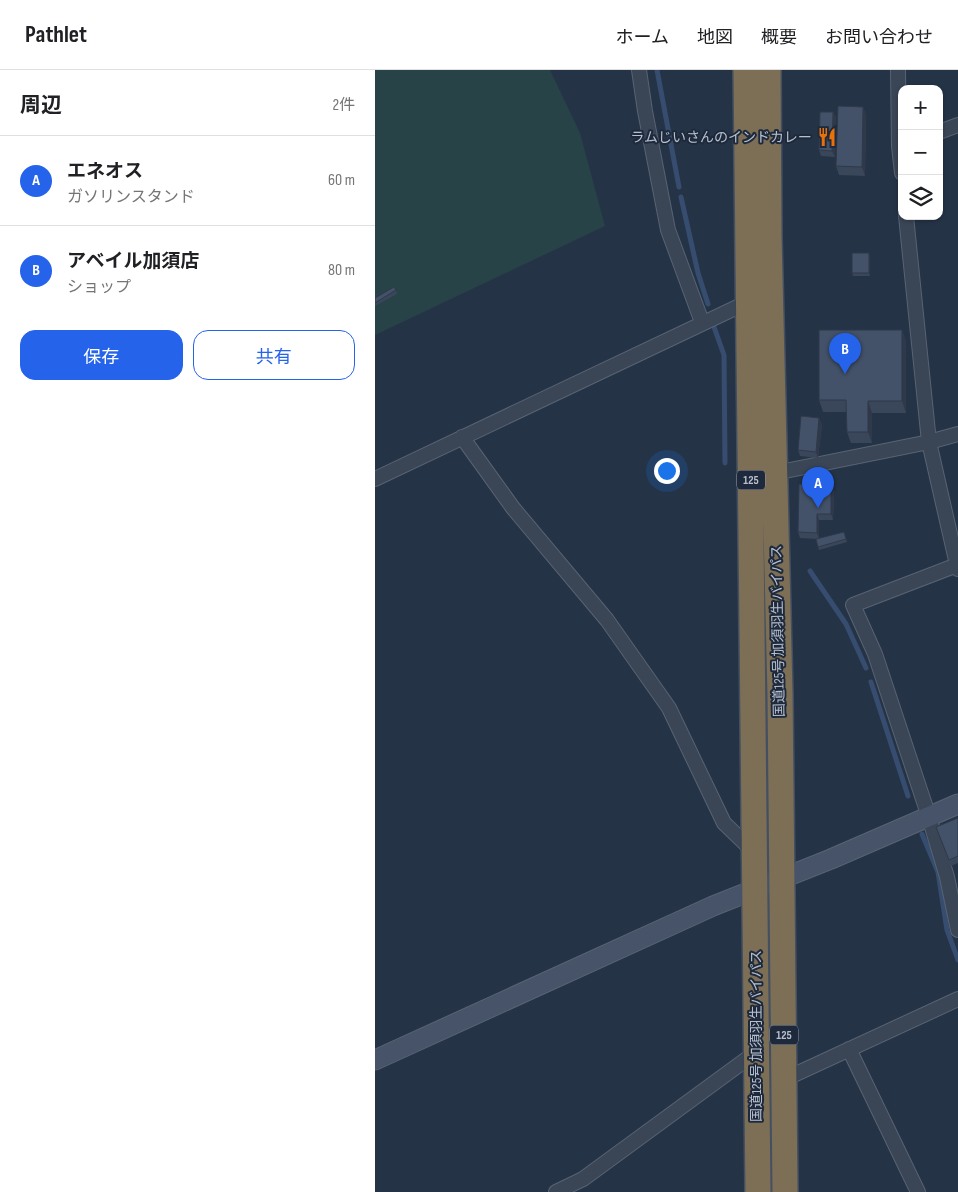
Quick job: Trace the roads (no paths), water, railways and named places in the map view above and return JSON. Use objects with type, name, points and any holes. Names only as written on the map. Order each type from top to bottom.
[{"type":"highway","name":"国道125号 加須羽生バイパス","points":[[746,70],[755,854],[755,1053],[758,1192]]},
{"type":"highway","name":"国道125号 加須羽生バイパス","points":[[768,70],[769,237],[782,878],[785,1192]]},
{"type":"street","points":[[639,70],[668,230],[709,319]]},
{"type":"street","points":[[898,70],[900,130]]},
{"type":"street","points":[[943,131],[958,125]]},
{"type":"street","points":[[906,220],[929,442],[957,567],[853,606],[875,654],[921,821],[947,877],[958,930]]},
{"type":"street","points":[[375,479],[749,300]]},
{"type":"street","points":[[775,473],[929,442],[958,434]]},
{"type":"street","points":[[462,437],[513,508],[607,620],[669,708],[724,822],[755,854]]},
{"type":"street","points":[[375,1060],[713,906],[958,804]]},
{"type":"street","points":[[785,1079],[958,999]]},
{"type":"street","points":[[849,1050],[918,1192]]},
{"type":"street","points":[[556,1192],[583,1179],[755,1053]]},
{"type":"waterway","points":[[657,70],[679,187]]},
{"type":"waterway","points":[[681,197],[698,273],[708,304]]},
{"type":"waterway","points":[[714,327],[724,355],[725,463]]},
{"type":"waterway","points":[[810,571],[846,624],[866,668]]},
{"type":"waterway","points":[[871,682],[908,796]]},
{"type":"waterway","points":[[922,834],[938,872],[947,930],[958,960]]},
{"type":"place","name":"ラムじいさんのインドカレー","points":[[827,137]]},
{"type":"place","name":"アベイル加須店","points":[[845,374]]},
{"type":"place","name":"エネオス","points":[[818,508]]}]
